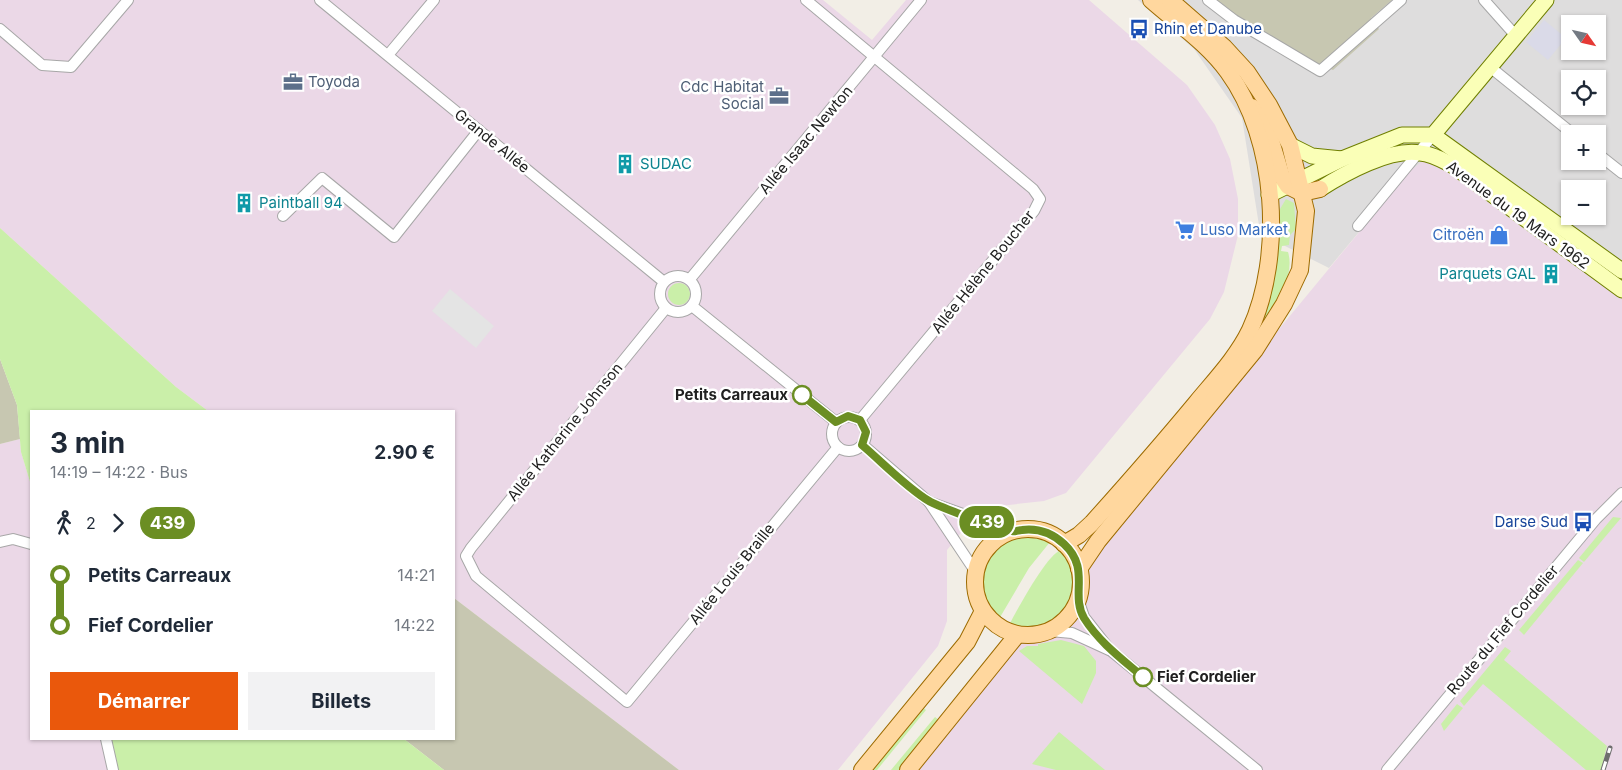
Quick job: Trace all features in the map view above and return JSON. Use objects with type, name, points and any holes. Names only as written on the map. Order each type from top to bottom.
[{"type":"main road","points":[[1064,544],[1086,530],[1145,464],[1230,362],[1250,331],[1264,294],[1269,269],[1272,234],[1269,194],[1257,132],[1244,98],[1228,72],[1213,54],[1151,0]]},
{"type":"main road","points":[[1170,0],[1224,47],[1247,72],[1269,104],[1290,145],[1296,186],[1306,211]]},
{"type":"main road","points":[[1269,194],[1296,186],[1342,160],[1402,135],[1433,135],[1546,0]]},
{"type":"main road","points":[[1244,98],[1265,121],[1282,177],[1296,186],[1320,189]]},
{"type":"main road","name":"Avenue du 19 Mars 1962","points":[[1433,135],[1619,282]]},
{"type":"main road","points":[[1290,145],[1312,156],[1342,160]]},
{"type":"main road","points":[[1079,569],[1098,541],[1255,350],[1284,304],[1300,270],[1306,211],[1320,189],[1380,159],[1400,153],[1419,152]]},
{"type":"main road","name":"Avenue du 19 Mars 1962","points":[[1419,152],[1438,157],[1452,165],[1619,282]]},
{"type":"main road","points":[[1040,530],[1047,532],[1064,544],[1074,556],[1079,569],[1081,586],[1072,612],[1061,624],[1050,631],[1031,636],[1017,635],[1000,628],[983,611],[976,598],[976,572],[982,554],[994,542],[1012,532],[1040,530]]},
{"type":"main road","points":[[862,770],[966,642],[983,611]]},
{"type":"main road","points":[[908,770],[1017,635]]},
{"type":"street","points":[[0,29],[42,65],[71,67],[128,0]]},
{"type":"street","name":"Grande Allée","points":[[320,0],[664,282]]},
{"type":"street","points":[[388,55],[434,0]]},
{"type":"street","points":[[806,0],[874,57]]},
{"type":"street","name":"Allée Isaac Newton","points":[[690,280],[921,0]]},
{"type":"street","points":[[1208,0],[1234,20],[1320,70],[1402,0]]},
{"type":"street","points":[[1484,0],[1516,36]]},
{"type":"street","name":"Allée Hélène Boucher","points":[[860,420],[1034,211],[1040,199],[1034,189],[874,57]]},
{"type":"street","points":[[1490,67],[1562,125]]},
{"type":"street","points":[[283,216],[322,178],[394,237],[479,130]]},
{"type":"street","points":[[1358,226],[1433,135]]},
{"type":"street","points":[[1606,160],[1622,173]]},
{"type":"street","points":[[676,275],[690,280],[697,292],[692,306],[680,312],[666,308],[660,296],[664,282],[676,275]]},
{"type":"street","points":[[692,306],[836,422]]},
{"type":"street","name":"Allée Katherine Johnson","points":[[627,702],[476,576],[466,556],[483,532],[666,308]]},
{"type":"street","points":[[848,416],[860,420],[866,432],[862,445],[851,451],[838,447],[832,435],[836,422],[848,416]]},
{"type":"street","points":[[862,445],[930,502],[976,572]]},
{"type":"street","name":"Allée Louis Braille","points":[[627,702],[838,447]]},
{"type":"street","name":"Route du Fief Cordelier","points":[[1387,770],[1596,519],[1622,493]]},
{"type":"street","points":[[930,502],[1012,532]]},
{"type":"street","points":[[0,542],[13,539],[30,544]]},
{"type":"street","points":[[1078,599],[1084,617],[1110,650],[1257,770]]},
{"type":"street","points":[[1050,631],[1072,633],[1110,650]]},
{"type":"street","points":[[106,740],[113,770]]},
{"type":"shaded area","points":[[0,0],[823,0],[872,40],[906,0],[1089,0],[1187,85],[1215,125],[1230,159],[1238,199],[1238,235],[1224,292],[1210,319],[1066,493],[1044,501],[981,508],[947,550],[947,621],[938,646],[838,770],[679,770],[455,599],[455,410],[207,410],[176,387],[0,228]]},
{"type":"shaded area","points":[[1138,0],[1622,0],[1622,273],[1409,172],[1329,268],[1283,245],[1261,238],[1242,118],[1194,49]]},
{"type":"shaded area","points":[[1206,0],[1392,0],[1371,18],[1379,29],[1333,70],[1284,50]]},
{"type":"shaded area","points":[[1544,20],[1561,34],[1561,44],[1548,60],[1526,42]]},
{"type":"shaded area","points":[[1440,147],[1622,273],[1622,770],[914,770],[1409,172]]},
{"type":"shaded area","points":[[450,289],[494,326],[476,348],[432,311]]},
{"type":"shaded area","points":[[0,359],[17,405],[20,439],[0,444]]},
{"type":"shaded area","points":[[20,439],[21,452],[30,482],[30,740],[111,740],[118,770],[0,770],[0,444]]},
{"type":"shaded area","points":[[455,599],[679,770],[444,770],[405,740],[455,740]]},
{"type":"green space","points":[[1286,199],[1294,203],[1296,229],[1290,235],[1289,245],[1282,246],[1281,251],[1288,252],[1290,266],[1287,281],[1261,329],[1231,369],[1280,209]]},
{"type":"green space","points":[[0,228],[176,387],[207,410],[30,410],[30,482],[21,452],[17,405],[0,359]]},
{"type":"green space","points":[[679,283],[687,286],[690,294],[687,302],[679,305],[671,302],[668,294],[671,286]]},
{"type":"green space","points":[[1613,517],[1621,518],[1584,562],[1579,558]]},
{"type":"green space","points":[[1025,536],[1050,542],[1029,568],[999,619],[988,607],[982,595],[981,582],[983,570],[989,558],[999,548]]},
{"type":"green space","points":[[1061,550],[1071,565],[1075,580],[1073,595],[1066,607],[1056,618],[1042,625],[1026,627],[1009,625],[1048,561]]},
{"type":"green space","points":[[1578,560],[1583,563],[1524,635],[1519,630]]},
{"type":"green space","points":[[1061,640],[1084,646],[1096,661],[1096,673],[1082,704],[1019,651],[1027,646],[1038,646],[1038,644]]},
{"type":"green space","points":[[1505,647],[1511,651],[1504,660],[1607,746],[1601,770],[1586,770],[1483,684],[1464,706],[1460,701]]},
{"type":"green space","points":[[1457,704],[1463,708],[1444,731],[1441,724]]},
{"type":"green space","points":[[921,706],[926,710],[877,770],[868,770]]},
{"type":"green space","points":[[935,717],[940,721],[900,770],[891,770]]},
{"type":"green space","points":[[1059,732],[1105,770],[1056,770],[1032,764]]},
{"type":"green space","points":[[110,740],[405,740],[444,770],[116,770]]},
{"type":"railway","points":[[1603,770],[1610,748]]},
{"type":"bus line","name":"439","points":[[802,395],[836,422],[848,416],[860,420],[865,426],[866,432],[866,438],[862,445],[930,502],[1012,532],[1033,529],[1047,532],[1064,544],[1074,556],[1079,569],[1081,586],[1078,599],[1084,617],[1110,650],[1143,677]]},
{"type":"place","name":"Rhin et Danube","points":[[1139,29]]},
{"type":"place","name":"Toyoda","points":[[293,82]]},
{"type":"place","name":"Cdc Habitat Social","points":[[779,96]]},
{"type":"place","name":"SUDAC","points":[[625,164]]},
{"type":"place","name":"Paintball 94","points":[[244,203]]},
{"type":"place","name":"Luso Market","points":[[1185,230]]},
{"type":"place","name":"Citroën","points":[[1499,235]]},
{"type":"place","name":"Parquets GAL","points":[[1551,274]]},
{"type":"place","name":"Petits Carreaux","points":[[802,395]]},
{"type":"place","name":"Darse Sud","points":[[1583,522]]},
{"type":"place","name":"Fief Cordelier","points":[[1143,677]]}]
